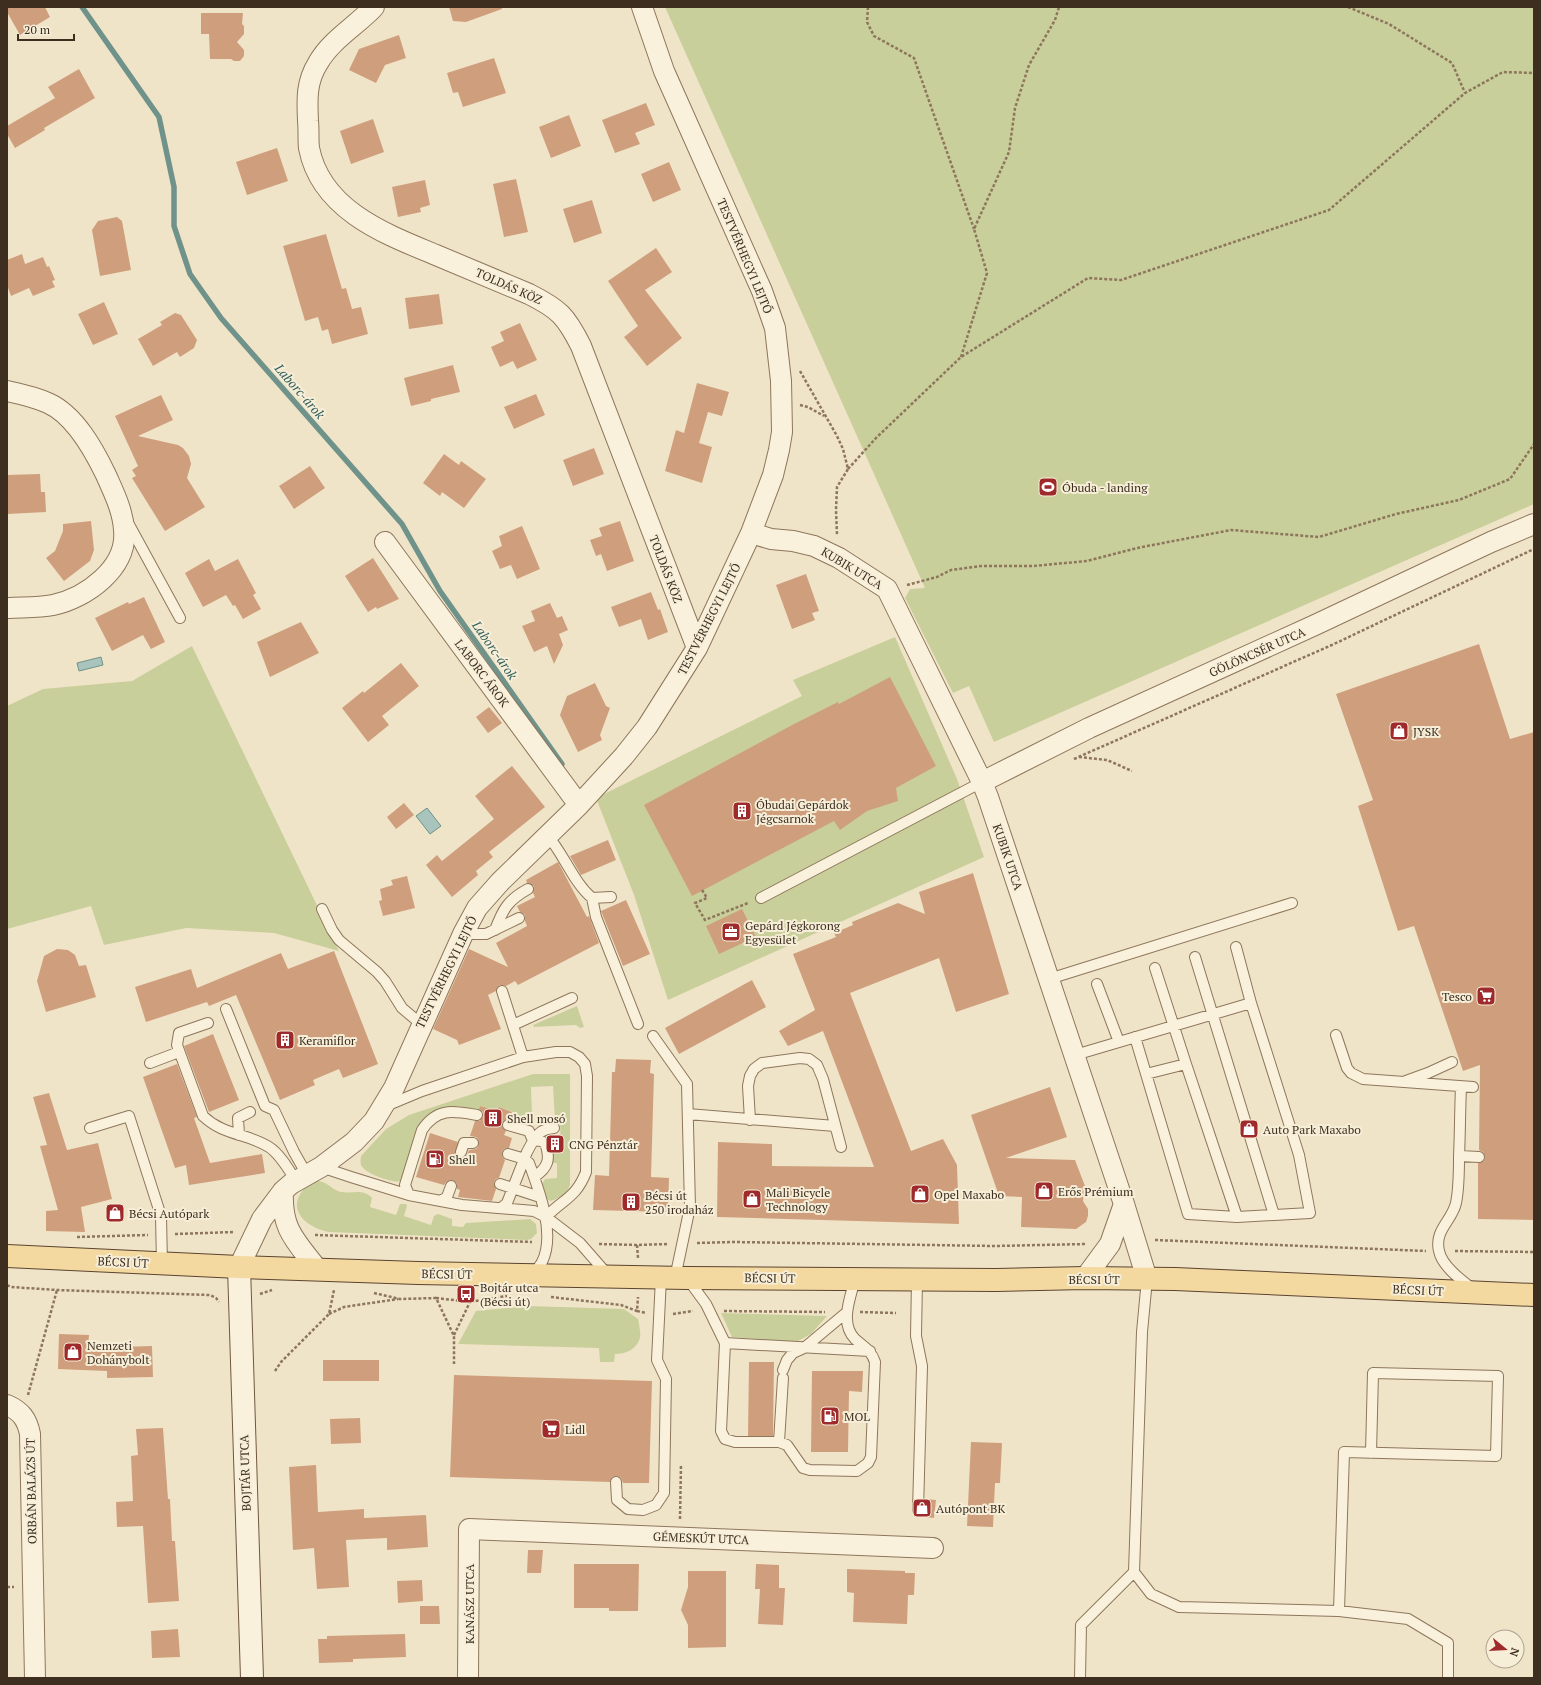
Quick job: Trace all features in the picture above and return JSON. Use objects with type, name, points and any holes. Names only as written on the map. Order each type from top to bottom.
[{"type":"main road","name":"BÉCSI ÚT","points":[[7,1256],[239,1267],[532,1276],[996,1280],[1085,1278],[1147,1279],[1534,1295]]},
{"type":"street","name":"TOLDÁS KÖZ","points":[[374,7],[326,52],[311,76],[306,105],[309,148],[319,174],[334,196],[353,215],[374,228],[548,303],[568,322],[584,354],[697,648]]},
{"type":"street","name":"TESTVÉRHEGYI LEJTŐ","points":[[239,1267],[254,1233],[272,1204],[302,1178],[354,1142],[374,1121],[394,1088],[421,1024],[463,934],[482,903],[500,882],[579,805],[624,756],[647,727],[697,648],[751,533],[773,475],[782,432],[781,381],[775,328],[762,291],[664,71],[642,7]]},
{"type":"street","points":[[7,391],[27,395],[49,403],[70,420],[82,434],[97,456],[115,494],[120,507],[124,530],[124,547],[109,571],[95,587],[72,600],[51,605],[7,608]]},
{"type":"street","name":"GÖLÖNCSÉR UTCA","points":[[982,782],[1089,728],[1316,625],[1491,542],[1534,524]]},
{"type":"street","name":"KUBIK UTCA","points":[[751,533],[771,539],[793,541],[814,546],[839,558],[887,590],[982,782],[1075,1055],[1147,1279]]},
{"type":"street","name":"LABORC ÁROK","points":[[385,542],[579,805]]},
{"type":"street","points":[[302,1178],[282,1204],[284,1221],[290,1234],[318,1270]]},
{"type":"street","points":[[1085,1278],[1110,1244],[1124,1204]]},
{"type":"street","name":"BOJTÁR UTCA","points":[[239,1267],[252,1678]]},
{"type":"street","name":"ORBÁN BALÁZS ÚT","points":[[15,1410],[27,1422],[30,1434],[35,1678]]},
{"type":"street","name":"GÉMESKÚT UTCA","points":[[469,1529],[933,1548]]},
{"type":"street","name":"KANÁSZ UTCA","points":[[468,1678],[469,1529]]},
{"type":"lane","points":[[120,507],[180,618]]},
{"type":"lane","points":[[761,898],[982,782]]},
{"type":"lane","points":[[547,835],[566,861],[584,891],[592,898],[596,917],[638,1024]]},
{"type":"lane","points":[[495,930],[504,909],[515,896],[528,889]]},
{"type":"lane","points":[[592,898],[611,896]]},
{"type":"lane","points":[[1049,979],[1292,903]]},
{"type":"lane","points":[[322,909],[332,930],[339,940],[377,972],[385,981],[402,1008],[421,1024]]},
{"type":"lane","points":[[463,934],[486,934],[520,918]]},
{"type":"lane","points":[[1135,1037],[1188,1214],[1237,1217],[1310,1213],[1299,1155],[1251,1003],[1236,947]]},
{"type":"lane","points":[[1196,957],[1274,1215]]},
{"type":"lane","points":[[1155,968],[1237,1217]]},
{"type":"lane","points":[[1097,984],[1119,1042]]},
{"type":"lane","points":[[502,991],[523,1056]]},
{"type":"lane","points":[[513,1025],[572,998]]},
{"type":"lane","points":[[1075,1055],[1251,1003]]},
{"type":"lane","points":[[226,1009],[265,1106],[274,1110],[294,1152],[302,1178]]},
{"type":"lane","points":[[208,1023],[179,1033],[177,1045],[203,1116],[211,1124],[224,1131],[254,1139],[271,1148],[302,1178],[351,1177],[409,1195],[462,1205],[534,1211],[546,1216],[580,1243],[610,1277]]},
{"type":"lane","points":[[1336,1035],[1347,1068],[1351,1073],[1363,1079],[1400,1083],[1473,1087]]},
{"type":"lane","points":[[616,1482],[617,1500],[628,1509],[643,1510],[656,1505],[664,1493],[666,1379],[657,1360],[659,1317],[674,1278],[690,1207],[687,1084],[653,1036]]},
{"type":"lane","points":[[150,1063],[179,1052]]},
{"type":"lane","points":[[382,1108],[422,1091],[523,1056],[556,1052],[570,1052],[579,1056],[585,1064],[587,1076],[586,1172],[583,1180],[571,1197],[555,1207],[546,1216]]},
{"type":"lane","points":[[750,1120],[748,1086],[750,1076],[754,1069],[762,1063],[800,1058],[809,1059],[817,1066],[823,1079],[841,1147]]},
{"type":"lane","points":[[1400,1083],[1428,1073],[1452,1062]]},
{"type":"lane","points":[[1146,1074],[1186,1064]]},
{"type":"lane","points":[[1461,1087],[1459,1187],[1453,1213],[1439,1234],[1438,1242],[1439,1251],[1449,1268],[1478,1293]]},
{"type":"lane","points":[[409,1195],[405,1185],[422,1130],[427,1122],[435,1116],[449,1111],[476,1115]]},
{"type":"lane","points":[[239,1135],[238,1118],[250,1112]]},
{"type":"lane","points":[[688,1114],[836,1126]]},
{"type":"lane","points":[[90,1128],[129,1116],[160,1216],[162,1264]]},
{"type":"lane","points":[[508,1125],[529,1132],[533,1141]]},
{"type":"lane","points":[[502,1208],[507,1203],[533,1141],[539,1132],[554,1128]]},
{"type":"lane","points":[[533,1141],[539,1140],[545,1143],[547,1164],[543,1171],[534,1177]]},
{"type":"lane","points":[[461,1152],[464,1143],[473,1143]]},
{"type":"lane","points":[[508,1154],[525,1159],[529,1163],[546,1216],[547,1242],[542,1261],[532,1276]]},
{"type":"lane","points":[[1460,1156],[1479,1157]]},
{"type":"lane","points":[[500,1184],[514,1187],[540,1197]]},
{"type":"lane","points":[[441,1201],[447,1197],[450,1186]]},
{"type":"lane","points":[[674,1278],[710,1311],[725,1343],[721,1431],[725,1439],[735,1442],[779,1442],[787,1445],[803,1468],[810,1470],[857,1471],[868,1464],[871,1457],[875,1362],[870,1351],[851,1334],[847,1312],[855,1279]]},
{"type":"lane","points":[[917,1279],[916,1336],[922,1366],[918,1510]]},
{"type":"lane","points":[[1147,1279],[1142,1332],[1134,1572],[1151,1594],[1179,1607],[1339,1611],[1408,1619],[1448,1643],[1448,1678]]},
{"type":"lane","points":[[779,1442],[783,1374],[787,1360],[793,1353],[804,1348],[847,1312]]},
{"type":"lane","points":[[725,1343],[870,1351]]},
{"type":"lane","points":[[1339,1611],[1344,1452],[1371,1453],[1496,1456],[1498,1376],[1373,1373],[1371,1453]]},
{"type":"lane","points":[[1080,1678],[1081,1625],[1134,1572]]},
{"type":"path","points":[[868,7],[867,22],[874,36],[914,58],[974,229],[987,273],[961,357]]},
{"type":"path","points":[[974,229],[1009,152],[1015,108],[1029,65],[1056,20],[1059,7]]},
{"type":"path","points":[[1348,7],[1389,24],[1452,63],[1465,93]]},
{"type":"path","points":[[839,558],[836,510],[837,487],[848,469],[876,438],[961,357],[1088,278],[1121,280],[1329,210],[1465,93],[1504,72],[1534,73]]},
{"type":"path","points":[[800,370],[843,449],[848,469]]},
{"type":"path","points":[[782,404],[792,404],[808,408],[825,416]]},
{"type":"path","points":[[887,590],[937,577],[951,570],[981,566],[1033,566],[1087,561],[1137,548],[1231,530],[1319,537],[1396,514],[1459,500],[1510,479],[1534,444]]},
{"type":"path","points":[[1072,760],[1334,644],[1534,549]]},
{"type":"path","points":[[1079,757],[1107,760],[1132,771]]},
{"type":"path","points":[[702,890],[707,898],[695,903],[705,920],[761,898]]},
{"type":"path","points":[[76,1237],[254,1233]]},
{"type":"path","points":[[290,1234],[547,1242]]},
{"type":"path","points":[[1135,1240],[1178,1240],[1439,1251],[1534,1252]]},
{"type":"path","points":[[580,1243],[638,1245],[733,1242],[995,1246],[1110,1244]]},
{"type":"path","points":[[329,1314],[334,1289]]},
{"type":"path","points":[[15,1410],[57,1290]]},
{"type":"path","points":[[274,1371],[281,1362],[329,1314],[344,1307],[400,1299]]},
{"type":"path","points":[[454,1336],[470,1302]]},
{"type":"path","points":[[637,1311],[659,1317],[689,1311],[896,1313]]},
{"type":"path","points":[[680,1537],[681,1464]]},
{"type":"green space","points":[[665,7],[1534,7],[1534,504],[994,742],[969,686],[953,693],[905,598],[910,589],[925,588]]},
{"type":"green space","points":[[895,637],[957,779],[984,857],[668,1000],[634,895],[596,798],[802,696],[793,680]]},
{"type":"green space","points":[[192,646],[339,951],[274,933],[186,928],[104,945],[91,906],[7,929],[7,706],[43,689],[132,681]]},
{"type":"green space","points":[[577,1006],[584,1027],[580,1028],[576,1025],[534,1027],[533,1025]]},
{"type":"green space","points":[[533,1074],[570,1074],[570,1184],[565,1193],[556,1199],[550,1201],[546,1198],[542,1184],[545,1179],[557,1178],[557,1163],[552,1163],[552,1153],[561,1152],[560,1121],[555,1121],[553,1086],[531,1087],[532,1115],[527,1119],[499,1107],[497,1111],[480,1106],[478,1112],[455,1106],[445,1108],[432,1114],[403,1181],[399,1182],[380,1178],[368,1172],[361,1165],[361,1156],[386,1129],[409,1115]]},
{"type":"green space","points":[[313,1181],[323,1182],[342,1192],[365,1193],[372,1198],[370,1207],[396,1215],[400,1204],[406,1204],[407,1206],[404,1216],[431,1225],[434,1216],[438,1214],[452,1219],[452,1226],[463,1227],[466,1223],[530,1219],[536,1224],[537,1233],[531,1239],[527,1240],[329,1232],[318,1229],[310,1224],[303,1219],[298,1212],[297,1205],[299,1197],[304,1189]]},
{"type":"green space","points":[[528,1306],[624,1309],[638,1319],[640,1338],[636,1346],[630,1350],[615,1354],[614,1362],[600,1362],[599,1348],[458,1344],[476,1311]]},
{"type":"green space","points":[[721,1313],[827,1316],[811,1334],[796,1342],[732,1337]]},
{"type":"water","points":[[101,657],[103,665],[79,671],[77,663]]},
{"type":"water","points":[[427,808],[441,826],[430,834],[416,816]]},
{"type":"building","points":[[7,7],[45,7],[50,17],[20,35],[7,12]]},
{"type":"building","points":[[449,7],[502,7],[502,9],[466,22],[453,21]]},
{"type":"building","points":[[201,13],[243,13],[242,24],[244,26],[244,34],[237,42],[244,50],[244,56],[240,61],[234,61],[231,59],[210,59],[209,34],[201,34]]},
{"type":"building","points":[[399,35],[406,58],[385,65],[376,83],[349,70],[359,49]]},
{"type":"building","points":[[494,58],[506,93],[463,107],[458,92],[453,93],[447,73]]},
{"type":"building","points":[[79,69],[95,98],[44,128],[45,130],[15,148],[7,134],[7,126],[55,98],[48,87]]},
{"type":"building","points":[[646,103],[655,125],[635,133],[640,144],[615,153],[602,120]]},
{"type":"building","points":[[569,115],[581,146],[551,158],[539,127]]},
{"type":"building","points":[[373,119],[384,152],[351,164],[340,131]]},
{"type":"building","points":[[277,148],[288,181],[247,195],[236,162]]},
{"type":"building","points":[[669,162],[681,190],[653,202],[641,174]]},
{"type":"building","points":[[516,179],[528,232],[504,237],[493,184]]},
{"type":"building","points":[[425,180],[430,205],[420,208],[421,212],[398,217],[392,187]]},
{"type":"building","points":[[592,200],[602,233],[574,243],[563,209]]},
{"type":"building","points":[[117,217],[122,221],[131,270],[100,276],[92,230],[98,221]]},
{"type":"building","points":[[326,234],[342,289],[346,288],[352,309],[361,307],[368,334],[332,344],[328,329],[322,331],[318,317],[305,321],[283,246]]},
{"type":"building","points":[[656,248],[672,272],[645,290],[682,338],[647,366],[624,337],[638,326],[608,281]]},
{"type":"building","points":[[22,254],[25,264],[43,257],[55,280],[52,281],[55,287],[33,296],[29,288],[11,296],[7,285],[7,260]]},
{"type":"building","points":[[439,294],[443,324],[409,329],[405,298]]},
{"type":"building","points":[[104,302],[118,334],[93,345],[78,314]]},
{"type":"building","points":[[175,313],[181,315],[197,340],[194,348],[180,357],[177,352],[153,366],[138,339],[162,325],[160,322]]},
{"type":"building","points":[[520,323],[537,360],[517,369],[513,361],[500,367],[491,347],[504,341],[500,332]]},
{"type":"building","points":[[453,365],[460,392],[431,399],[431,401],[411,406],[404,378]]},
{"type":"building","points":[[697,383],[729,392],[722,416],[708,412],[699,443],[712,447],[702,483],[665,471],[676,430],[684,433]]},
{"type":"building","points":[[536,394],[545,415],[514,429],[504,407]]},
{"type":"building","points":[[161,395],[173,420],[138,436],[178,445],[183,448],[189,456],[191,464],[187,478],[205,507],[165,531],[132,478],[136,476],[132,470],[138,466],[115,416]]},
{"type":"building","points":[[594,448],[604,474],[573,486],[563,460]]},
{"type":"building","points":[[444,454],[459,465],[461,461],[486,479],[464,508],[442,492],[440,496],[423,483]]},
{"type":"building","points":[[310,466],[325,488],[294,509],[279,486]]},
{"type":"building","points":[[40,474],[41,492],[45,492],[46,512],[7,514],[7,475]]},
{"type":"building","points":[[91,521],[94,550],[90,561],[64,581],[46,558],[55,551],[63,531],[63,524]]},
{"type":"building","points":[[620,521],[634,561],[607,571],[601,554],[596,556],[590,540],[602,536],[599,528]]},
{"type":"building","points":[[522,526],[540,569],[517,579],[511,565],[500,569],[492,551],[502,546],[499,536]]},
{"type":"building","points":[[373,558],[399,599],[377,609],[376,607],[368,612],[345,576]]},
{"type":"building","points":[[209,559],[215,571],[238,559],[256,593],[253,595],[261,609],[243,619],[235,605],[233,606],[226,595],[203,607],[185,573]]},
{"type":"building","points":[[806,574],[819,611],[812,613],[815,620],[792,629],[776,585]]},
{"type":"building","points":[[651,592],[658,610],[660,609],[668,632],[648,640],[641,619],[619,627],[611,607]]},
{"type":"building","points":[[144,597],[165,642],[151,649],[143,635],[112,651],[95,618],[128,602],[129,604]]},
{"type":"building","points":[[550,603],[557,618],[562,616],[568,630],[559,634],[563,645],[554,664],[547,646],[534,652],[522,626],[535,621],[531,611]]},
{"type":"building","points":[[301,622],[319,653],[270,677],[257,642]]},
{"type":"building","name":"Tesco","points":[[1479,644],[1510,739],[1534,732],[1534,1220],[1478,1219],[1478,1163],[1484,1161],[1485,1157],[1483,1152],[1479,1150],[1480,1065],[1463,1071],[1414,926],[1398,931],[1358,806],[1373,800],[1336,694]]},
{"type":"building","points":[[401,663],[419,686],[382,716],[389,725],[368,742],[342,708],[363,691],[364,693]]},
{"type":"building","points":[[890,677],[936,766],[896,788],[898,801],[867,811],[840,830],[834,821],[692,896],[644,805],[794,724],[838,702],[839,704]]},
{"type":"building","points":[[595,683],[606,706],[610,708],[600,735],[602,740],[578,752],[560,715],[567,696]]},
{"type":"building","points":[[489,707],[502,723],[488,733],[476,717]]},
{"type":"building","points":[[512,766],[545,807],[489,852],[493,857],[476,871],[478,875],[452,897],[426,865],[437,855],[442,861],[494,819],[475,796]]},
{"type":"building","points":[[404,803],[414,815],[396,829],[387,817]]},
{"type":"building","points":[[608,840],[616,860],[581,875],[570,856]]},
{"type":"building","points":[[558,862],[587,917],[589,916],[599,943],[518,985],[515,981],[506,986],[498,986],[496,991],[488,995],[501,1029],[459,1045],[457,1040],[433,1029],[469,949],[508,967],[496,943],[527,926],[525,915],[520,912],[517,906],[535,897],[533,893],[534,886],[527,883],[526,880]]},
{"type":"building","points":[[973,873],[1009,994],[956,1012],[939,958],[850,993],[911,1151],[943,1139],[957,1165],[959,1224],[717,1217],[718,1142],[772,1144],[772,1166],[874,1167],[823,1031],[788,1046],[779,1031],[815,1010],[793,954],[836,937],[834,933],[853,925],[852,922],[898,903],[925,914],[919,892]]},
{"type":"building","points":[[407,876],[415,908],[383,916],[379,901],[382,900],[380,889],[393,885],[391,880]]},
{"type":"building","points":[[626,900],[650,954],[623,966],[601,911]]},
{"type":"building","name":"Gepárd Jégkorong Egyesület","points":[[742,909],[756,937],[719,954],[706,926]]},
{"type":"building","points":[[57,949],[68,950],[75,955],[79,966],[86,965],[96,997],[46,1012],[37,981],[44,956]]},
{"type":"building","points":[[334,951],[378,1064],[343,1078],[339,1069],[313,1080],[315,1085],[280,1100],[236,995],[209,1006],[207,1002],[146,1022],[135,987],[191,969],[197,988],[281,953],[288,969]]},
{"type":"building","points":[[752,980],[766,1007],[679,1054],[665,1028]]},
{"type":"building","points":[[213,1034],[239,1100],[209,1112],[184,1046]]},
{"type":"building","points":[[616,1059],[651,1060],[650,1073],[654,1074],[651,1177],[669,1178],[668,1212],[593,1210],[595,1175],[609,1176],[612,1072],[615,1072]]},
{"type":"building","points":[[177,1064],[197,1117],[194,1118],[210,1163],[262,1154],[265,1173],[189,1185],[186,1165],[175,1168],[143,1077]]},
{"type":"building","points":[[1050,1087],[1067,1137],[1006,1158],[1075,1160],[1085,1186],[1083,1201],[1088,1209],[1086,1222],[1076,1229],[1021,1227],[1022,1197],[999,1196],[971,1115]]},
{"type":"building","points":[[49,1093],[67,1150],[98,1143],[112,1199],[81,1207],[85,1232],[46,1231],[46,1211],[58,1210],[40,1146],[47,1145],[33,1097]]},
{"type":"building","points":[[480,1106],[497,1111],[499,1107],[512,1112],[510,1119],[504,1120],[502,1124],[502,1127],[506,1131],[504,1135],[512,1138],[509,1148],[504,1149],[502,1152],[502,1156],[505,1160],[499,1178],[494,1182],[496,1189],[492,1201],[458,1197],[460,1190],[457,1189],[457,1184],[453,1180],[447,1181],[444,1185],[416,1177],[430,1133],[458,1142],[455,1153],[459,1158],[466,1157],[469,1150],[476,1149],[478,1147],[478,1139],[470,1136],[475,1121],[480,1121],[483,1116],[483,1112],[479,1109]]},
{"type":"building","points":[[59,1334],[89,1335],[88,1348],[152,1346],[153,1377],[107,1378],[107,1371],[58,1369]]},
{"type":"building","points":[[323,1360],[379,1360],[379,1381],[323,1381]]},
{"type":"building","points":[[749,1362],[774,1362],[773,1436],[748,1436]]},
{"type":"building","points":[[812,1371],[863,1371],[862,1392],[849,1391],[848,1452],[811,1452]]},
{"type":"building","name":"Lidl","points":[[454,1375],[652,1381],[649,1483],[623,1483],[621,1478],[616,1476],[612,1477],[610,1482],[450,1477]]},
{"type":"building","points":[[360,1418],[361,1443],[331,1444],[330,1419]]},
{"type":"building","points":[[163,1428],[168,1499],[170,1499],[172,1541],[175,1541],[179,1601],[148,1603],[143,1526],[117,1527],[116,1502],[133,1501],[131,1456],[138,1455],[136,1429]]},
{"type":"building","points":[[971,1442],[1002,1443],[1000,1483],[995,1483],[993,1527],[967,1526]]},
{"type":"building","points":[[316,1465],[318,1512],[364,1509],[364,1518],[426,1515],[428,1547],[387,1550],[387,1538],[346,1540],[349,1587],[317,1589],[314,1548],[293,1550],[289,1467]]},
{"type":"building","points":[[925,1499],[936,1500],[934,1518],[919,1516],[924,1513]]},
{"type":"building","points":[[528,1550],[543,1550],[541,1573],[527,1573]]},
{"type":"building","points":[[574,1564],[639,1564],[638,1611],[609,1611],[609,1608],[574,1608]]},
{"type":"building","points":[[756,1564],[779,1565],[779,1588],[785,1588],[783,1625],[758,1624],[760,1589],[755,1589]]},
{"type":"building","points":[[847,1569],[905,1571],[905,1573],[915,1573],[914,1595],[908,1595],[907,1624],[853,1622],[854,1593],[847,1592]]},
{"type":"building","points":[[688,1571],[726,1571],[726,1647],[688,1648],[688,1625],[681,1610],[688,1587]]},
{"type":"building","points":[[422,1580],[423,1601],[398,1603],[397,1581]]},
{"type":"building","points":[[420,1606],[439,1606],[440,1624],[420,1624]]},
{"type":"building","points":[[178,1629],[180,1657],[152,1658],[151,1631]]},
{"type":"building","points":[[405,1634],[406,1657],[353,1659],[353,1662],[319,1663],[318,1639],[327,1639],[327,1636]]},
{"type":"waterway","name":"Laborc-árok","points":[[82,7],[159,117],[174,187],[174,226],[190,274],[221,318],[402,524],[440,591],[562,764]]},
{"type":"place","name":"Óbuda - landing","points":[[1048,487]]},
{"type":"place","name":"JYSK","points":[[1399,731]]},
{"type":"place","name":"Óbudai Gepárdok Jégcsarnok","points":[[742,811]]},
{"type":"place","name":"Gepárd Jégkorong Egyesület","points":[[731,932]]},
{"type":"place","name":"Tesco","points":[[1486,996]]},
{"type":"place","name":"Keramiflor","points":[[285,1040]]},
{"type":"place","name":"Shell mosó","points":[[493,1118]]},
{"type":"place","name":"Auto Park Maxabo","points":[[1249,1129]]},
{"type":"place","name":"CNG Pénztár","points":[[555,1144]]},
{"type":"place","name":"Shell","points":[[435,1159]]},
{"type":"place","name":"Erős Prémium","points":[[1044,1191]]},
{"type":"place","name":"Opel Maxabo","points":[[920,1194]]},
{"type":"place","name":"Mali Bicycle Technology","points":[[752,1199]]},
{"type":"place","name":"Bécsi út 250 irodaház","points":[[631,1202]]},
{"type":"place","name":"Bécsi Autópark","points":[[115,1213]]},
{"type":"place","name":"Bojtár utca (Bécsi út)","points":[[466,1294]]},
{"type":"place","name":"Nemzeti Dohánybolt","points":[[73,1352]]},
{"type":"place","name":"MOL","points":[[830,1416]]},
{"type":"place","name":"Lidl","points":[[551,1429]]},
{"type":"place","name":"Autópont BK","points":[[922,1508]]}]
